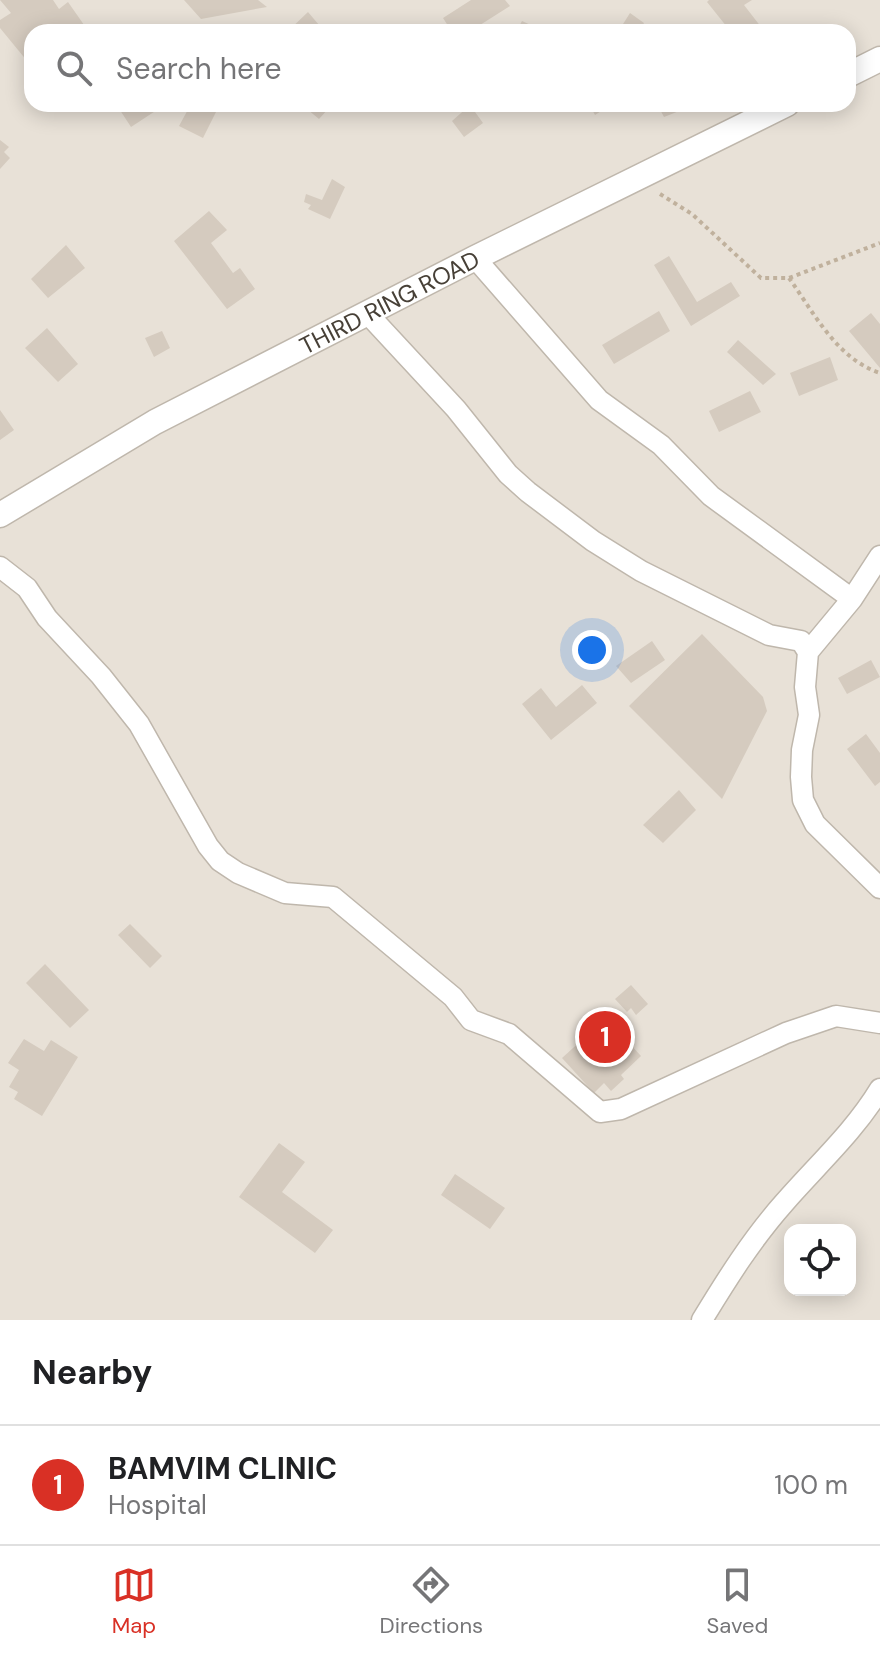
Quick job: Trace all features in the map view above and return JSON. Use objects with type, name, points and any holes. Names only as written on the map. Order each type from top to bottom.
[{"type":"street","points":[[856,71],[880,59]]},
{"type":"street","name":"THIRD RING ROAD","points":[[0,515],[155,422],[475,258],[771,112]]},
{"type":"street","points":[[475,258],[599,400],[661,445],[711,496],[852,599]]},
{"type":"street","points":[[367,313],[456,409],[508,474],[528,492],[593,541],[641,571],[769,635],[801,641],[808,652]]},
{"type":"street","points":[[880,556],[852,599],[808,652],[805,687],[809,715],[802,750],[803,800],[815,824],[880,888]]},
{"type":"street","points":[[0,567],[27,588],[47,618],[101,676],[139,724],[208,846],[220,861],[238,873],[285,893],[333,897],[453,997],[471,1020],[509,1034],[600,1112],[621,1109],[786,1033],[836,1016],[880,1023]]},
{"type":"street","points":[[702,1320],[744,1252],[865,1113],[880,1089]]},
{"type":"path","points":[[642,175],[660,194],[692,214],[761,278],[789,278],[880,243]]},
{"type":"path","points":[[789,278],[833,339],[855,363],[880,373]]},
{"type":"shaded area","points":[[0,0],[880,0],[880,1320],[0,1320]]},
{"type":"building","points":[[0,0],[53,0],[59,9],[68,2],[83,24],[24,24],[24,57],[0,28],[0,20],[11,13]]},
{"type":"building","points":[[184,0],[258,0],[267,7],[201,19]]},
{"type":"building","points":[[471,0],[505,0],[510,6],[482,24],[447,24],[443,18]]},
{"type":"building","points":[[752,0],[744,5],[759,24],[725,24],[707,2]]},
{"type":"building","points":[[308,12],[318,24],[295,24]]},
{"type":"building","points":[[630,13],[644,23],[643,24],[623,24]]},
{"type":"building","points":[[121,112],[154,112],[131,127]]},
{"type":"building","points":[[187,112],[216,112],[203,138],[179,126]]},
{"type":"building","points":[[311,112],[325,112],[319,119]]},
{"type":"building","points":[[462,112],[475,112],[483,123],[464,137],[452,121]]},
{"type":"building","points":[[0,140],[9,147],[4,152],[10,158],[0,169]]},
{"type":"building","points":[[332,179],[345,187],[330,219],[308,209],[311,205],[304,202],[306,194],[322,200]]},
{"type":"building","points":[[209,211],[227,230],[211,243],[233,273],[240,268],[255,289],[227,309],[174,241]]},
{"type":"building","points":[[66,245],[85,268],[48,298],[31,279]]},
{"type":"building","points":[[669,256],[697,302],[731,282],[740,296],[691,326],[654,265]]},
{"type":"building","points":[[659,311],[670,331],[614,364],[602,345]]},
{"type":"building","points":[[871,313],[880,324],[880,368],[849,331]]},
{"type":"building","points":[[47,328],[78,364],[58,382],[25,348]]},
{"type":"building","points":[[162,331],[170,348],[154,357],[145,338]]},
{"type":"building","points":[[738,340],[776,374],[763,385],[727,352]]},
{"type":"building","points":[[830,357],[838,380],[799,396],[790,373]]},
{"type":"building","points":[[750,391],[761,412],[719,432],[709,411]]},
{"type":"building","points":[[0,410],[14,430],[0,440]]},
{"type":"building","points":[[702,634],[763,697],[767,711],[722,799],[629,706]]},
{"type":"building","points":[[652,641],[665,660],[631,683],[616,666]]},
{"type":"building","points":[[871,660],[880,677],[847,694],[838,678]]},
{"type":"building","points":[[582,685],[597,703],[551,740],[522,704],[541,688],[556,707]]},
{"type":"building","points":[[866,734],[880,753],[880,782],[875,786],[847,749]]},
{"type":"building","points":[[679,790],[696,810],[663,843],[643,825]]},
{"type":"building","points":[[130,924],[162,956],[150,968],[118,935]]},
{"type":"building","points":[[45,964],[89,1010],[70,1028],[26,983]]},
{"type":"building","points":[[631,985],[648,1004],[636,1015],[631,1008],[627,1012],[615,999]]},
{"type":"building","points":[[606,1018],[641,1056],[621,1075],[624,1079],[611,1091],[604,1083],[594,1093],[562,1058]]},
{"type":"building","points":[[24,1039],[44,1051],[51,1040],[78,1057],[42,1116],[14,1099],[18,1092],[9,1087],[19,1070],[8,1063]]},
{"type":"building","points":[[279,1143],[305,1162],[282,1192],[333,1230],[315,1253],[239,1197]]},
{"type":"building","points":[[455,1174],[505,1208],[490,1229],[441,1195]]},
{"type":"place","name":"BAMVIM CLINIC","points":[[605,1037]]}]
